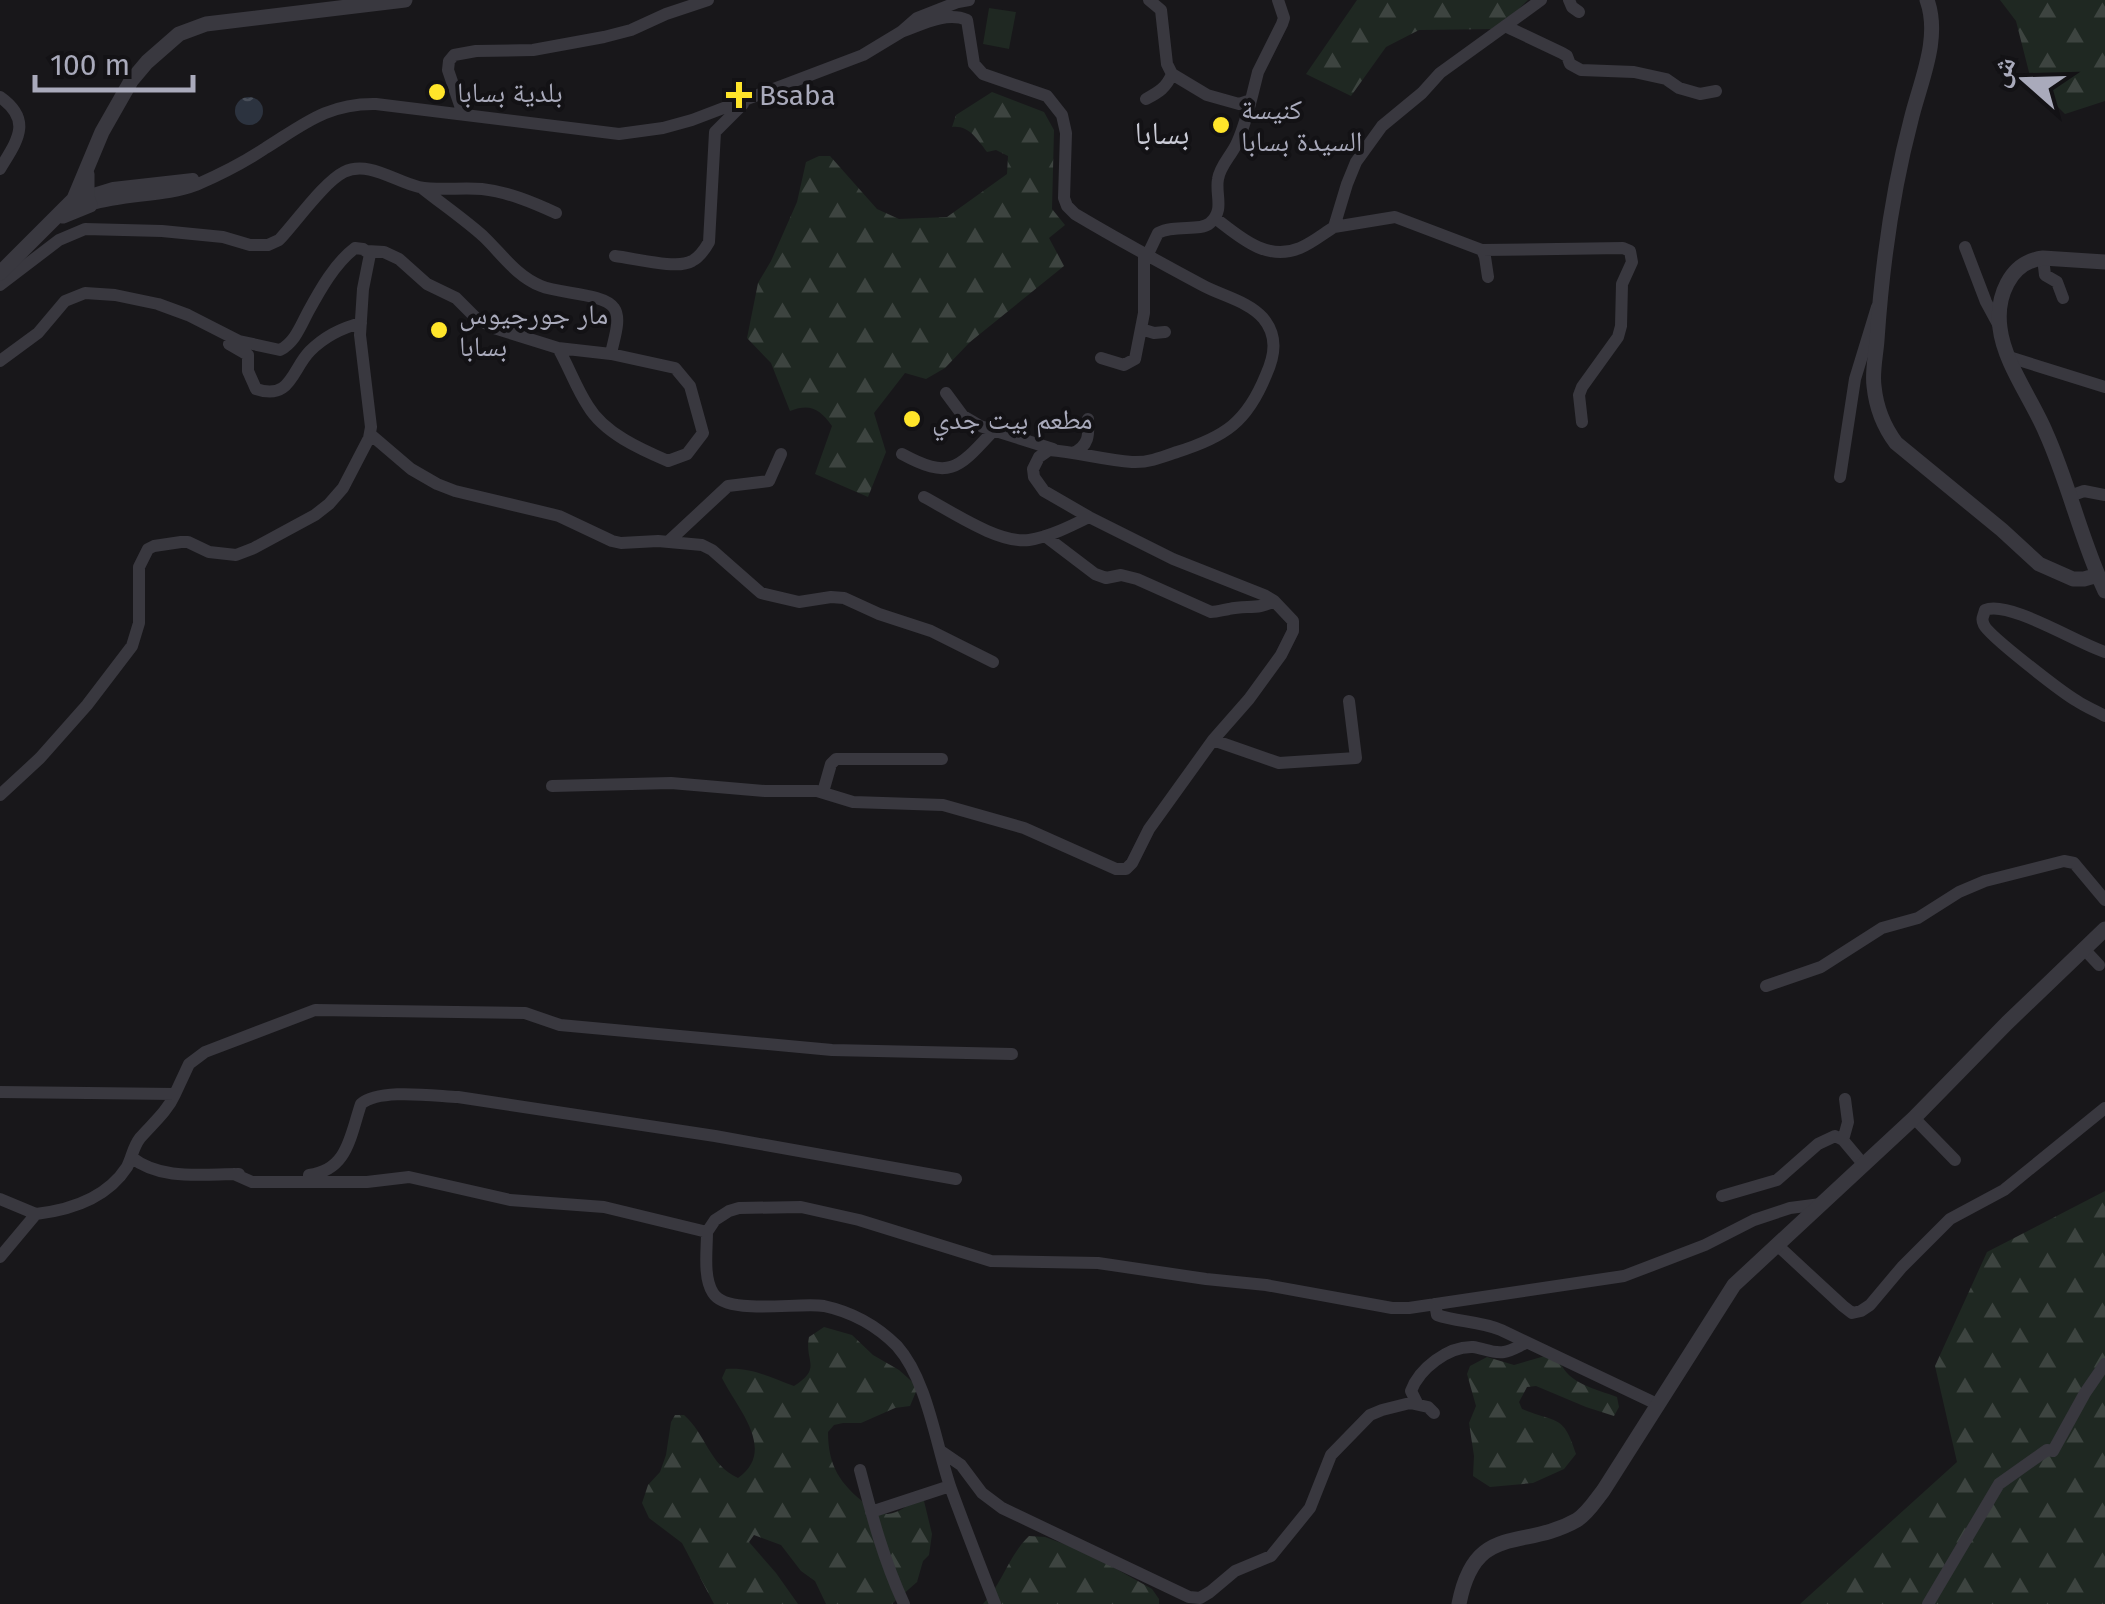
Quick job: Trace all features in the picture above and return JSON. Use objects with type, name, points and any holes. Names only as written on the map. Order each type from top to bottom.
[{"type":"street","points":[[82,202],[88,164],[131,81],[160,50],[186,30],[206,24],[406,0]]},
{"type":"street","points":[[463,114],[448,70],[454,55],[532,50],[604,37],[708,0]]},
{"type":"street","points":[[0,273],[42,230],[82,202],[180,189],[205,180],[246,161],[308,120],[343,106],[376,104],[619,134],[663,128],[862,56],[917,18],[969,0]]},
{"type":"street","points":[[1149,0],[1162,10],[1167,64],[1172,74],[1208,94],[1239,104],[1251,100]]},
{"type":"street","points":[[1101,358],[1114,364],[1135,359],[1144,313],[1145,255],[1158,233],[1172,228],[1201,228],[1215,218],[1219,209],[1220,168],[1238,142],[1258,72],[1284,18],[1278,0]]},
{"type":"street","points":[[1334,227],[1356,162],[1382,126],[1440,73],[1541,0]]},
{"type":"street","points":[[1569,0],[1579,12]]},
{"type":"street","points":[[1927,0],[1932,22],[1928,59],[1899,172],[1879,300],[1874,384],[1878,407],[1896,443],[2039,564],[2074,579],[2101,583],[2046,432],[2009,357],[1965,247]]},
{"type":"street","points":[[900,32],[943,18],[968,20],[974,64],[983,74],[1047,96],[1062,115],[1066,133],[1067,206],[1145,255],[1260,314],[1274,338],[1271,364],[1244,415],[1230,428],[1196,446],[1149,461],[1073,454],[993,432],[963,416],[946,393]]},
{"type":"street","points":[[1505,26],[1562,53],[1581,70],[1634,72],[1666,79],[1700,94],[1716,91]]},
{"type":"street","points":[[1146,99],[1161,92],[1172,74]]},
{"type":"street","points":[[0,97],[12,107],[20,125],[19,137],[0,169]]},
{"type":"street","points":[[615,256],[678,264],[693,261],[703,252],[709,242],[715,132],[748,98]]},
{"type":"street","points":[[0,285],[59,240],[85,229],[162,231],[268,245],[279,240],[346,171],[372,171],[420,187],[480,188],[522,198],[556,213]]},
{"type":"street","points":[[420,187],[480,233],[528,279],[547,288],[598,298],[613,306],[617,316],[611,354]]},
{"type":"street","points":[[1215,218],[1247,242],[1273,253],[1301,248],[1334,227],[1394,217],[1482,250],[1623,248],[1630,252],[1632,262],[1622,284],[1621,326],[1618,337],[1579,395],[1582,422]]},
{"type":"street","points":[[0,361],[38,333],[65,301],[86,293],[115,294],[158,304],[239,341],[284,349],[345,257],[356,248],[376,250],[400,259],[426,284],[456,298],[476,318],[494,328],[558,348],[611,354],[675,368],[690,386],[702,433],[688,454],[668,461],[618,436],[589,409],[558,348]]},
{"type":"street","points":[[1482,250],[1488,277]]},
{"type":"street","points":[[0,795],[40,758],[132,646],[139,623],[139,567],[148,549],[188,542],[209,552],[236,555],[315,515],[337,496],[370,434],[360,323],[370,258],[367,251]]},
{"type":"street","points":[[2000,328],[2000,305],[2009,279],[2025,264],[2042,258],[2105,262]]},
{"type":"street","points":[[2042,258],[2044,275],[2057,282],[2064,298]]},
{"type":"street","points":[[1840,478],[1855,379],[1879,300]]},
{"type":"street","points":[[217,332],[248,355],[248,371],[256,389],[266,392],[286,387],[301,362],[331,334],[360,323]]},
{"type":"street","points":[[1142,329],[1165,332]]},
{"type":"street","points":[[2009,357],[2105,387]]},
{"type":"street","points":[[1073,454],[1088,441],[1088,419]]},
{"type":"street","points":[[902,454],[932,468],[950,468],[993,432]]},
{"type":"street","points":[[370,434],[411,469],[454,492],[559,516],[621,543],[697,543],[707,547],[760,593],[799,602],[844,598],[931,631],[993,662]]},
{"type":"street","points":[[552,786],[671,783],[824,792],[853,802],[943,805],[1024,828],[1116,869],[1126,869],[1213,740],[1249,699],[1288,644],[1293,621],[1264,594],[1174,560],[1044,491],[1033,469],[1039,457],[1055,450]]},
{"type":"street","points":[[669,541],[728,486],[769,482],[780,454]]},
{"type":"street","points":[[2070,496],[2084,491],[2105,495]]},
{"type":"street","points":[[924,497],[994,533],[1018,540],[1045,536],[1089,517]]},
{"type":"street","points":[[1045,536],[1095,574],[1137,578],[1211,612],[1263,608],[1274,601]]},
{"type":"street","points":[[2105,652],[2040,622],[1993,607],[1985,610],[1982,617],[1988,631],[2027,663],[2074,700],[2105,716]]},
{"type":"street","points":[[1213,740],[1279,763],[1356,758],[1349,701]]},
{"type":"street","points":[[824,792],[831,764],[836,760],[942,758]]},
{"type":"street","points":[[1766,986],[1821,967],[1882,928],[1918,918],[1985,880],[2074,862],[2105,900]]},
{"type":"street","points":[[1458,1604],[1463,1582],[1482,1554],[1496,1544],[1564,1526],[1588,1511],[1734,1285],[1914,1118],[2105,929]]},
{"type":"street","points":[[2084,949],[2099,965]]},
{"type":"street","points":[[0,1200],[36,1214],[89,1201],[120,1175],[141,1137],[176,1094],[189,1064],[206,1052],[316,1010],[525,1012],[560,1025],[832,1050],[1012,1054]]},
{"type":"street","points":[[0,1092],[176,1094]]},
{"type":"street","points":[[131,1157],[158,1172],[308,1176],[325,1172],[342,1158],[366,1100],[378,1096],[429,1096],[458,1097],[697,1134],[956,1180]]},
{"type":"street","points":[[1843,1140],[1848,1122],[1844,1099]]},
{"type":"street","points":[[1778,1245],[1843,1306],[1852,1312],[1861,1311],[1950,1219],[2004,1190],[2105,1108]]},
{"type":"street","points":[[1914,1118],[1955,1160]]},
{"type":"street","points":[[1722,1196],[1776,1180],[1828,1138],[1836,1136],[1864,1165]]},
{"type":"street","points":[[234,1174],[252,1182],[409,1178],[510,1200],[604,1207],[707,1232]]},
{"type":"street","points":[[995,1604],[950,1486],[914,1370],[899,1348],[867,1322],[824,1306],[736,1306],[718,1300],[710,1288],[707,1232],[715,1220],[739,1208],[801,1207],[859,1220],[991,1261],[1098,1263],[1410,1308],[1624,1276],[1706,1244],[1754,1220],[1790,1208],[1821,1204]]},
{"type":"street","points":[[0,1258],[36,1214]]},
{"type":"street","points":[[1435,1304],[1437,1315],[1484,1323],[1659,1404]]},
{"type":"street","points":[[1417,1403],[1413,1384],[1441,1356],[1472,1347],[1505,1352],[1526,1343]]},
{"type":"street","points":[[1928,1604],[2000,1484],[2047,1450],[2053,1451],[2105,1364]]},
{"type":"street","points":[[942,1452],[961,1465],[982,1494],[1002,1508],[1200,1598],[1235,1571],[1271,1556],[1310,1508],[1331,1455],[1370,1416],[1402,1404],[1417,1403],[1434,1413]]},
{"type":"street","points":[[860,1470],[893,1582],[904,1604]]},
{"type":"street","points":[[871,1512],[950,1486]]},
{"type":"green space","points":[[1357,0],[1528,0],[1498,29],[1419,30],[1386,47],[1351,96],[1306,74]]},
{"type":"green space","points":[[2000,0],[2105,0],[2105,101],[2065,114],[2031,80],[2016,21]]},
{"type":"green space","points":[[989,8],[1016,12],[1009,49],[983,44]]},
{"type":"green space","points":[[992,92],[1044,112],[1054,130],[1052,209],[1065,225],[1049,238],[1064,266],[970,342],[945,368],[926,379],[905,373],[874,413],[886,452],[868,497],[815,474],[832,426],[814,409],[790,411],[771,363],[747,338],[758,283],[797,202],[806,162],[819,156],[830,156],[877,209],[899,219],[947,217],[1007,174],[1008,156],[996,150],[987,152],[968,131],[952,127],[956,115]]},
{"type":"green space","points":[[2105,1191],[2105,1604],[1800,1604],[1957,1462],[1935,1366],[1987,1252]]},
{"type":"green space","points":[[824,1327],[852,1335],[918,1387],[910,1406],[895,1408],[861,1423],[834,1425],[828,1432],[833,1465],[843,1482],[875,1510],[892,1513],[916,1500],[924,1501],[932,1534],[929,1555],[923,1561],[917,1582],[892,1604],[826,1604],[815,1581],[801,1571],[781,1545],[754,1535],[749,1542],[798,1604],[714,1604],[682,1543],[649,1518],[642,1503],[648,1485],[660,1472],[671,1422],[675,1415],[684,1415],[720,1465],[738,1478],[749,1467],[754,1442],[744,1415],[722,1378],[726,1369],[753,1371],[794,1386],[810,1369],[809,1337]]},
{"type":"green space","points":[[1545,1356],[1560,1362],[1576,1381],[1617,1397],[1619,1407],[1614,1416],[1536,1386],[1527,1387],[1519,1402],[1522,1409],[1562,1426],[1576,1454],[1564,1469],[1533,1483],[1490,1487],[1473,1476],[1469,1423],[1476,1406],[1467,1374],[1470,1366],[1487,1357],[1514,1365]]},
{"type":"green space","points":[[1029,1536],[1045,1537],[1111,1566],[1152,1589],[1159,1604],[983,1604]]},
{"type":"water","points":[[249,97],[259,101],[263,111],[259,121],[249,125],[239,121],[235,111],[239,101]]},
{"type":"place","name":"بلدية بسابا","points":[[437,92]]},
{"type":"place","name":"Bsaba","points":[[739,95]]},
{"type":"place","name":"كنيسة السيدة بسابا","points":[[1221,125]]},
{"type":"place","name":"مار جورجيوس بسابا","points":[[439,330]]},
{"type":"place","name":"مطعم بيت جدي","points":[[912,419]]},
{"type":"district","name":"بسابا","points":[[1162,133]]}]
